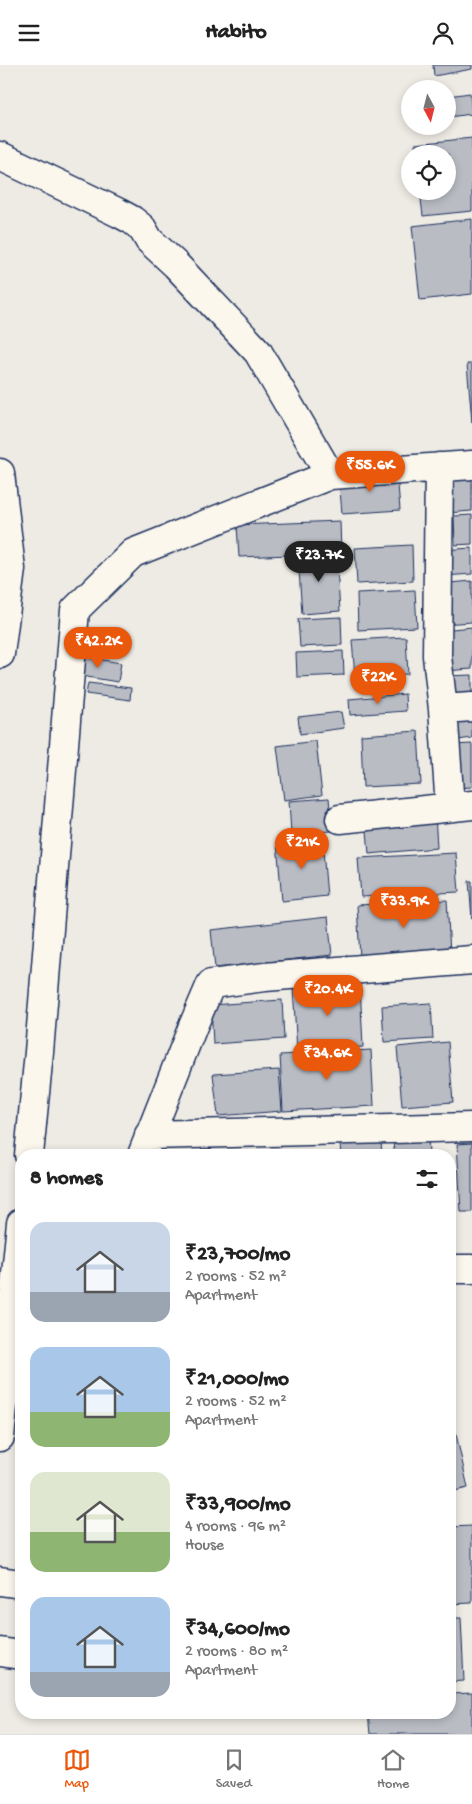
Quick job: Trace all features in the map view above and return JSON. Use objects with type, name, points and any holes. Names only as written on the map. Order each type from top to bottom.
[{"type":"street","points":[[0,156],[119,213],[142,228],[149,240],[176,265],[258,352],[330,475]]},
{"type":"street","points":[[29,1149],[39,1052],[75,610],[133,553],[330,475],[472,465]]},
{"type":"street","points":[[340,819],[461,806],[443,709],[437,656],[439,467]]},
{"type":"street","points":[[0,473],[11,569],[2,623],[0,654]]},
{"type":"street","points":[[443,709],[472,707]]},
{"type":"street","points":[[472,960],[265,977],[211,984],[146,1145],[472,1127]]},
{"type":"street","points":[[0,1437],[7,1288],[15,1251]]},
{"type":"street","points":[[456,1269],[472,1269]]},
{"type":"street","points":[[0,1581],[15,1583]]},
{"type":"street","points":[[0,1652],[15,1654]]},
{"type":"building","points":[[433,65],[472,65],[472,69],[434,76]]},
{"type":"building","points":[[470,93],[472,114],[456,116],[456,95]]},
{"type":"building","points":[[472,138],[472,211],[423,216],[421,200],[456,200],[456,145],[415,144]]},
{"type":"building","points":[[472,219],[472,294],[420,300],[412,226]]},
{"type":"building","points":[[467,364],[472,364],[472,422]]},
{"type":"building","points":[[472,470],[472,511],[447,513],[444,472]]},
{"type":"building","points":[[397,472],[400,510],[342,514],[339,477]]},
{"type":"building","points":[[472,515],[472,544],[455,545],[454,516]]},
{"type":"building","points":[[340,521],[341,553],[239,557],[237,525]]},
{"type":"building","points":[[412,545],[413,581],[357,584],[355,548]]},
{"type":"building","points":[[472,548],[472,574],[444,576],[442,550]]},
{"type":"building","points":[[336,553],[340,611],[302,614],[298,556]]},
{"type":"building","points":[[472,581],[472,622],[443,624],[439,584]]},
{"type":"building","points":[[415,590],[417,627],[358,630],[357,593]]},
{"type":"building","points":[[341,617],[342,645],[300,647],[298,619]]},
{"type":"building","points":[[472,627],[472,669],[445,671],[442,630]]},
{"type":"building","points":[[406,637],[408,674],[355,677],[352,640]]},
{"type":"building","points":[[343,651],[344,675],[297,677],[296,653]]},
{"type":"building","points":[[79,656],[121,663],[118,682],[75,675]]},
{"type":"building","points":[[472,675],[472,702],[447,703],[446,676]]},
{"type":"building","points":[[88,683],[131,688],[130,700],[86,694]]},
{"type":"building","points":[[405,694],[406,711],[350,715],[349,699]]},
{"type":"building","points":[[341,712],[344,728],[300,734],[298,717]]},
{"type":"building","points":[[472,714],[472,738],[458,740],[455,716]]},
{"type":"building","points":[[418,731],[421,784],[363,787],[361,735]]},
{"type":"building","points":[[316,741],[322,795],[284,800],[277,746]]},
{"type":"building","points":[[472,744],[472,787],[455,788],[451,745]]},
{"type":"building","points":[[329,798],[332,831],[291,834],[289,801]]},
{"type":"building","points":[[435,813],[437,848],[369,854],[366,819]]},
{"type":"building","points":[[322,839],[327,896],[282,901],[277,843]]},
{"type":"building","points":[[456,853],[459,892],[361,897],[358,858]]},
{"type":"building","points":[[469,881],[472,881],[472,919]]},
{"type":"building","points":[[447,900],[450,953],[360,958],[357,905]]},
{"type":"building","points":[[328,917],[332,955],[215,968],[211,930]]},
{"type":"building","points":[[360,984],[363,1047],[297,1051],[293,987]]},
{"type":"building","points":[[282,1000],[284,1039],[213,1044],[211,1005]]},
{"type":"building","points":[[431,1003],[433,1039],[384,1042],[382,1006]]},
{"type":"building","points":[[448,1042],[453,1102],[402,1106],[397,1047]]},
{"type":"building","points":[[371,1050],[374,1106],[283,1111],[280,1055]]},
{"type":"building","points":[[279,1070],[282,1111],[218,1116],[213,1074]]},
{"type":"building","points":[[428,1136],[429,1149],[394,1149],[393,1138]]},
{"type":"building","points":[[381,1142],[382,1149],[340,1149],[340,1144]]},
{"type":"building","points":[[472,1143],[472,1212],[461,1212],[457,1144]]},
{"type":"building","points":[[456,1434],[468,1488],[456,1491]]},
{"type":"building","points":[[472,1526],[472,1603],[456,1604],[456,1527]]},
{"type":"building","points":[[456,1618],[461,1618],[464,1681],[456,1682]]},
{"type":"building","points":[[472,1693],[472,1734],[370,1734],[369,1719],[456,1719],[456,1694]]}]
